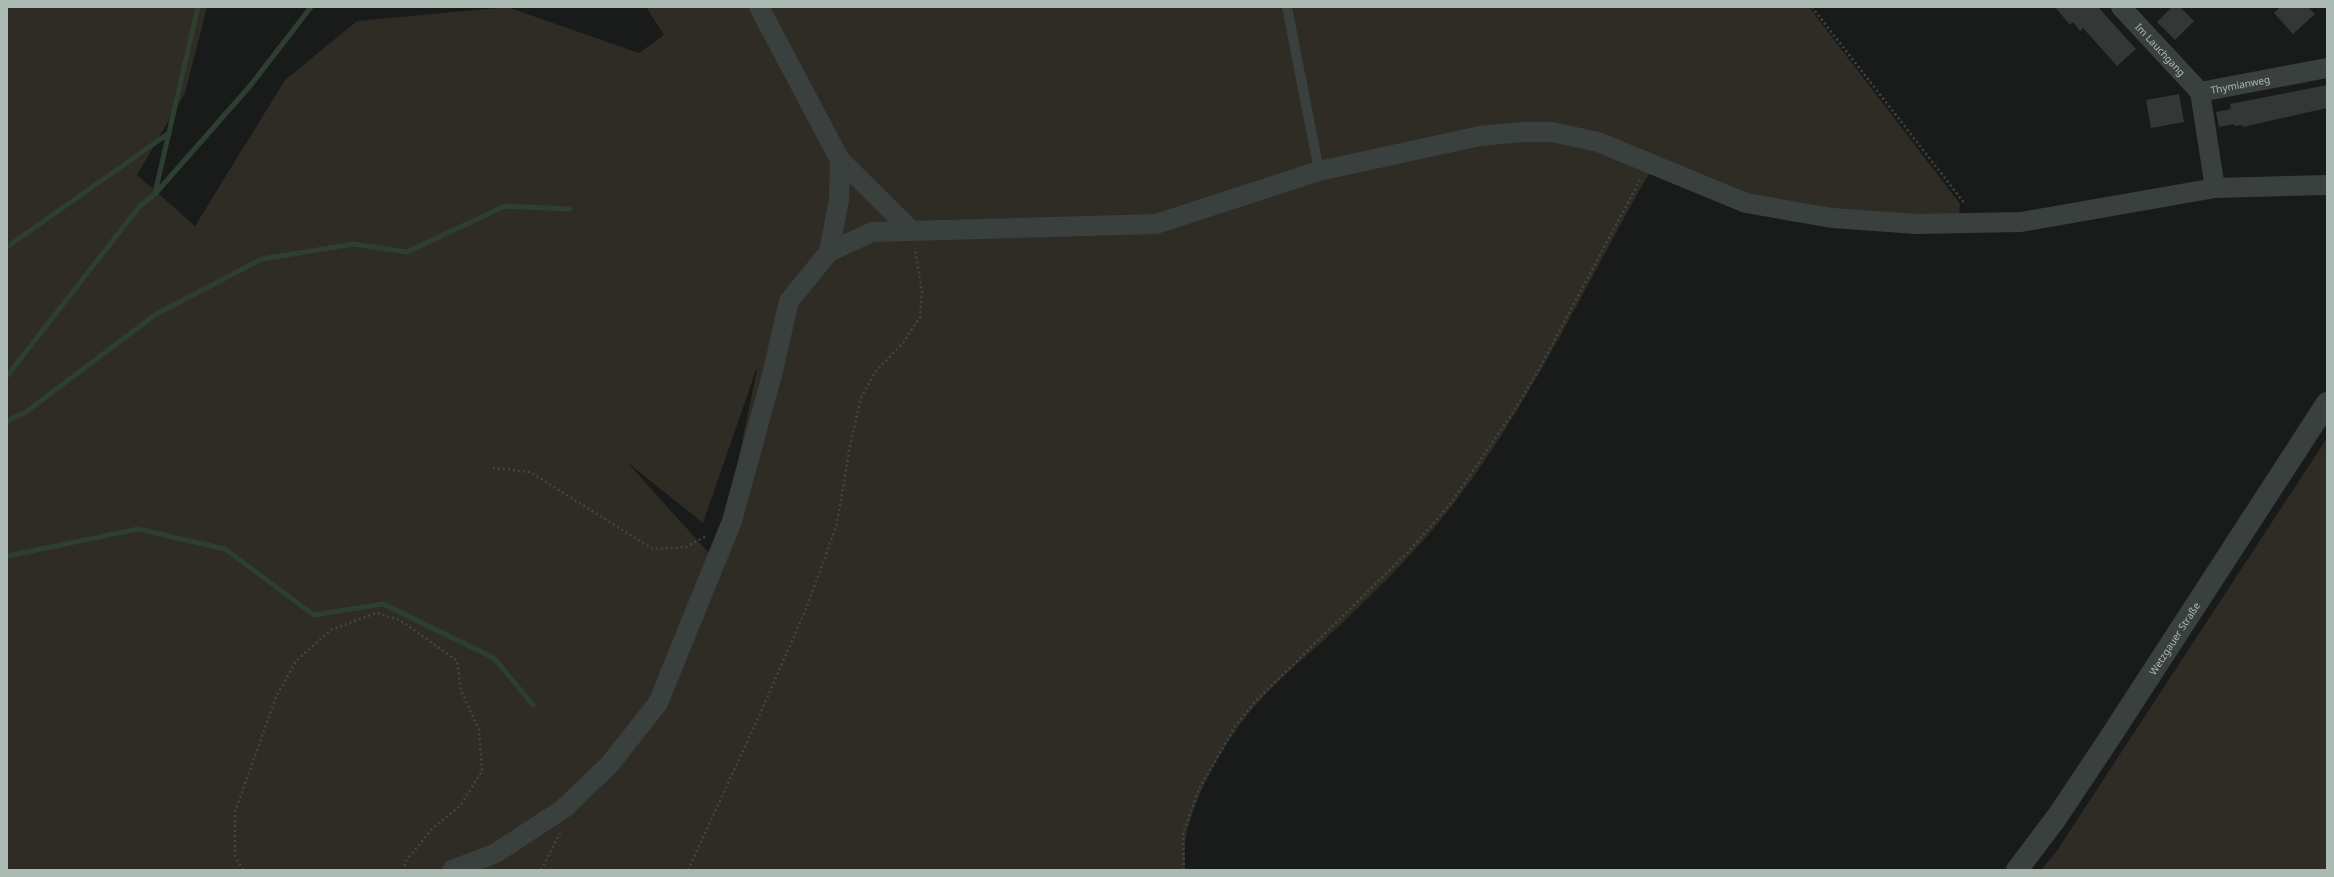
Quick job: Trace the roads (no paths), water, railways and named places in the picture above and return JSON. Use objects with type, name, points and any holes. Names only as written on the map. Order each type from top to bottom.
[{"type":"street","points":[[758,7],[840,160],[912,231]]},
{"type":"street","name":"Im Lauchgang","points":[[2121,7],[2200,92]]},
{"type":"street","name":"Thymianweg","points":[[2215,188],[2200,92],[2327,68]]},
{"type":"street","points":[[452,870],[496,853],[563,809],[610,764],[658,703],[732,521],[772,375],[789,301],[829,252],[872,232],[1156,224],[1319,171],[1480,136],[1522,132],[1552,132],[1598,142],[1746,202],[1832,218],[1917,224],[2021,222],[2215,188],[2327,185]]},
{"type":"street","points":[[829,252],[839,200],[840,160]]},
{"type":"street","name":"Wetzgauer Straße","points":[[2017,870],[2057,817],[2105,746],[2327,403]]},
{"type":"lane","points":[[1287,7],[1319,171]]},
{"type":"waterway","points":[[155,193],[198,7]]},
{"type":"waterway","points":[[7,376],[139,207],[155,194],[250,86],[311,7]]},
{"type":"waterway","points":[[7,247],[169,133]]},
{"type":"waterway","points":[[7,421],[26,412],[156,314],[262,259],[353,244],[407,252],[505,206],[570,209]]},
{"type":"waterway","points":[[7,556],[138,529],[225,549],[314,615],[383,604],[494,658],[533,705]]}]
